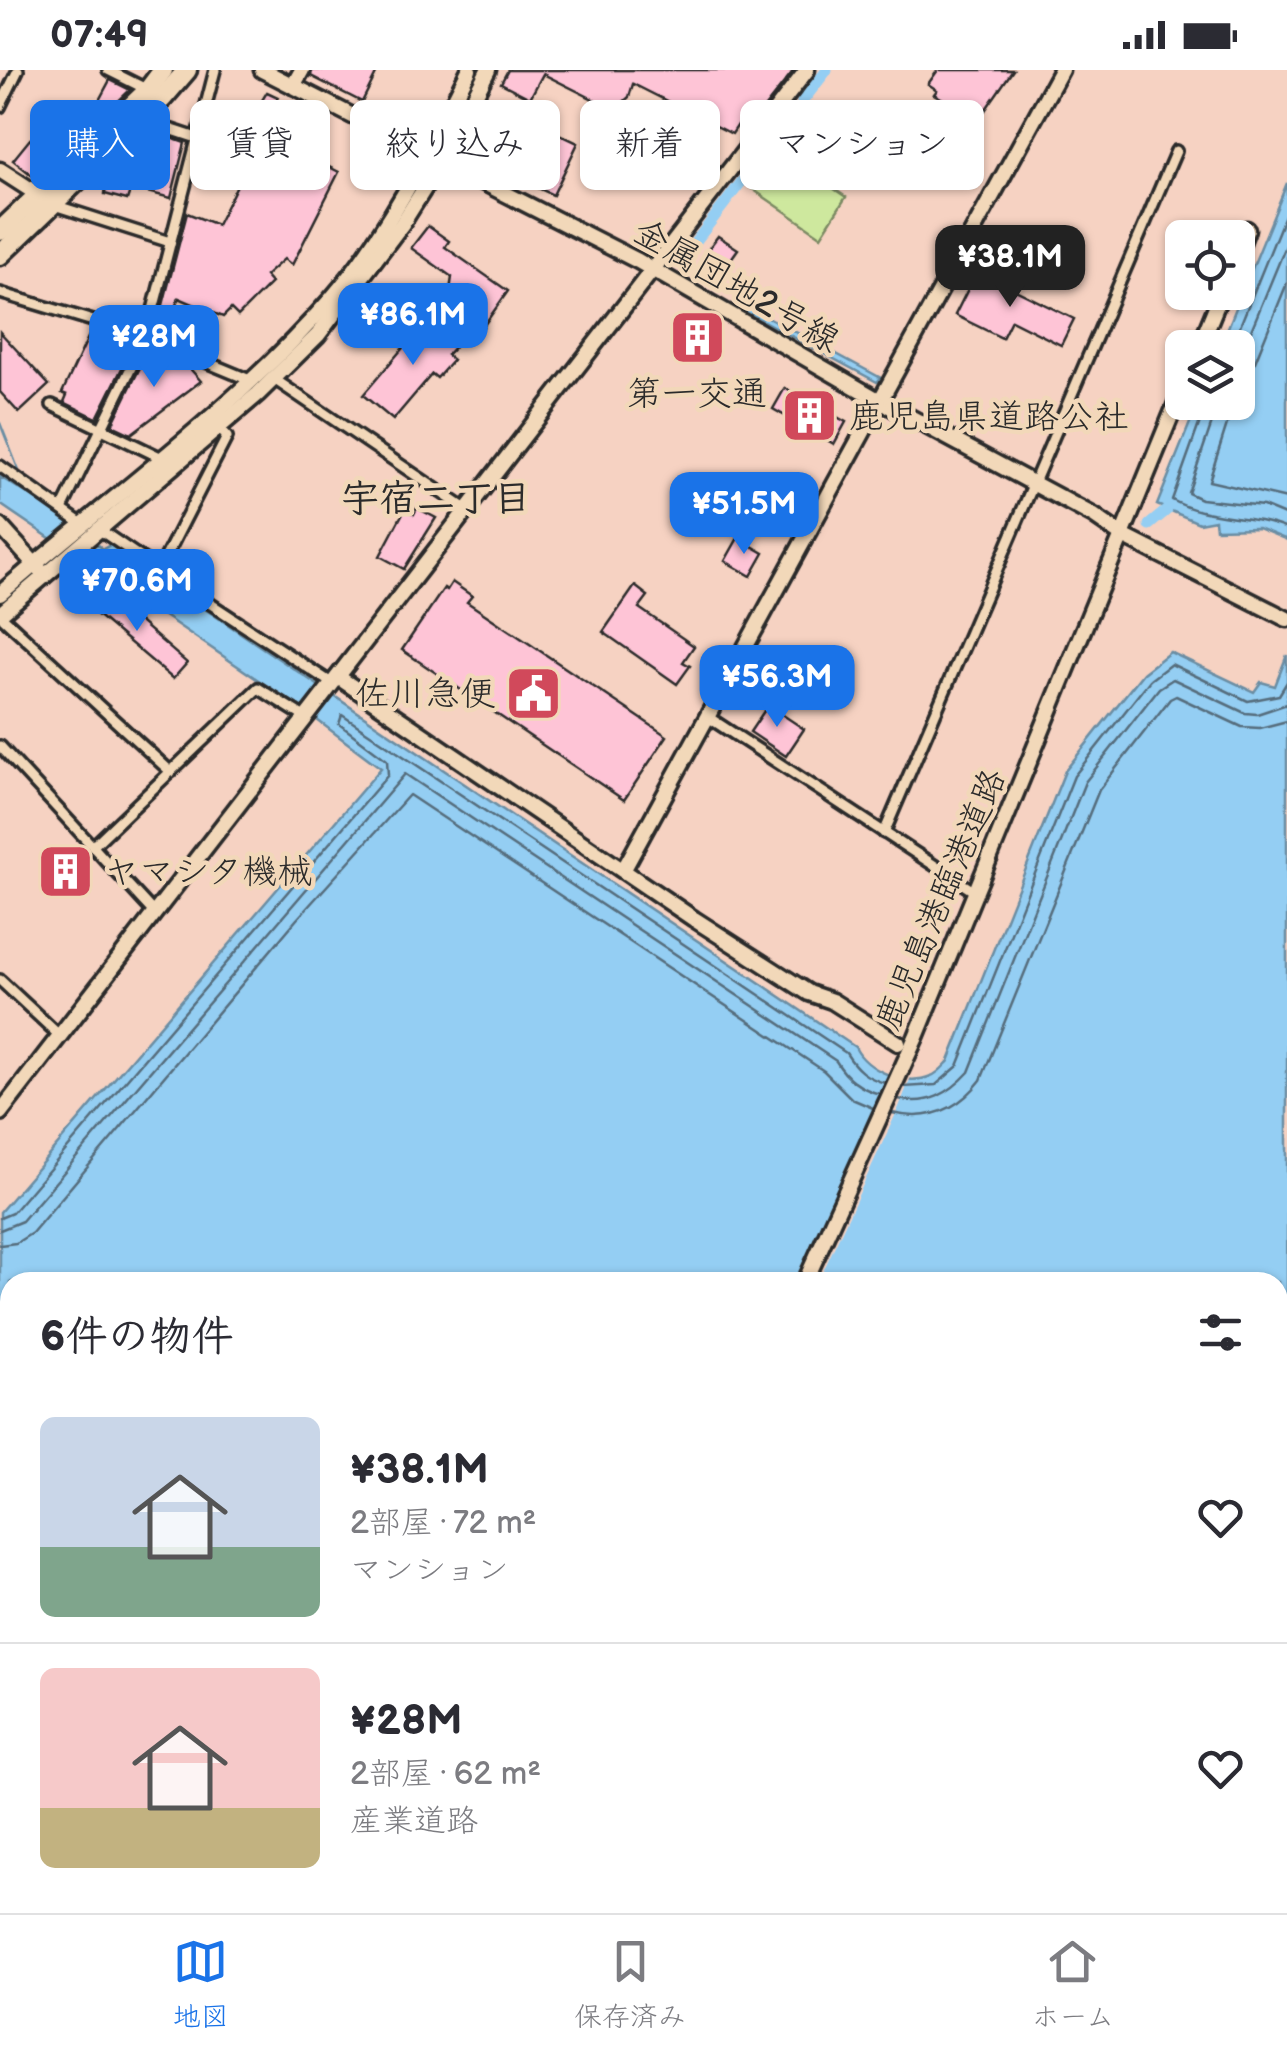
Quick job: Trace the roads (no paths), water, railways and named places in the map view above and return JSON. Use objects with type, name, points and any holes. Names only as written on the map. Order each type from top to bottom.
[{"type":"highway","points":[[0,254],[163,70]]},
{"type":"highway","points":[[158,100],[187,70]]},
{"type":"highway","points":[[0,231],[58,190]]},
{"type":"street","points":[[0,107],[3,90],[18,70]]},
{"type":"street","points":[[108,70],[148,90]]},
{"type":"street","points":[[207,100],[215,70]]},
{"type":"street","name":"金属団地2号線","points":[[262,70],[350,115]]},
{"type":"street","points":[[294,86],[302,70]]},
{"type":"street","points":[[454,100],[469,70]]},
{"type":"street","points":[[473,100],[488,70]]},
{"type":"street","points":[[0,1113],[807,70]]},
{"type":"street","points":[[624,869],[1061,70]]},
{"type":"street","points":[[884,833],[1176,151]]},
{"type":"street","points":[[62,509],[146,337],[190,165]]},
{"type":"street","points":[[0,170],[47,200],[170,242]]},
{"type":"street","points":[[90,528],[160,457],[252,381],[333,296],[403,190]]},
{"type":"street","points":[[171,772],[0,614],[58,552],[219,428],[274,379],[339,311],[422,190]]},
{"type":"street","name":"金属団地2号線","points":[[495,190],[652,271],[1035,482],[1123,536],[1284,618]]},
{"type":"street","points":[[0,294],[146,337],[252,381]]},
{"type":"street","points":[[274,379],[467,510]]},
{"type":"street","points":[[52,405],[160,457]]},
{"type":"street","name":"鹿児島港臨港道路","points":[[810,1272],[916,1038],[1170,420]]},
{"type":"street","points":[[160,570],[227,437],[219,428]]},
{"type":"street","points":[[0,466],[810,993],[832,1002],[898,1043]]},
{"type":"street","points":[[0,526],[40,569]]},
{"type":"street","points":[[0,594],[40,569]]},
{"type":"street","points":[[92,847],[258,688],[308,716]]},
{"type":"street","points":[[708,717],[975,892]]},
{"type":"street","points":[[0,746],[154,913]]},
{"type":"street","points":[[0,980],[60,1036]]},
{"type":"water","points":[[1287,183],[1287,540],[1258,528],[1216,529],[1215,520],[1199,523],[1157,505],[1191,420],[1255,420],[1255,330],[1227,330],[1235,310],[1255,310],[1255,261]]},
{"type":"water","points":[[740,302],[881,378],[877,382],[737,307]]},
{"type":"water","points":[[0,477],[62,515],[103,549],[110,545],[855,1047],[868,1063],[898,1078],[934,1075],[949,1061],[1065,771],[1143,673],[1170,652],[1254,692],[1261,682],[1275,686],[1287,655],[1287,1272],[0,1272],[0,1212],[381,768],[317,720],[0,504]]},
{"type":"waterway","points":[[804,100],[827,70]]},
{"type":"waterway","points":[[693,245],[740,184]]},
{"type":"waterway","points":[[0,423],[21,476]]},
{"type":"waterway","points":[[1149,525],[1167,510]]},
{"type":"place","name":"第一交通","points":[[697,337]]},
{"type":"place","name":"鹿児島県道路公社","points":[[810,416]]},
{"type":"place","name":"佐川急便","points":[[534,693]]},
{"type":"place","name":"ヤマシタ機械","points":[[65,871]]},
{"type":"district","name":"宇宿二丁目","points":[[436,498]]}]
